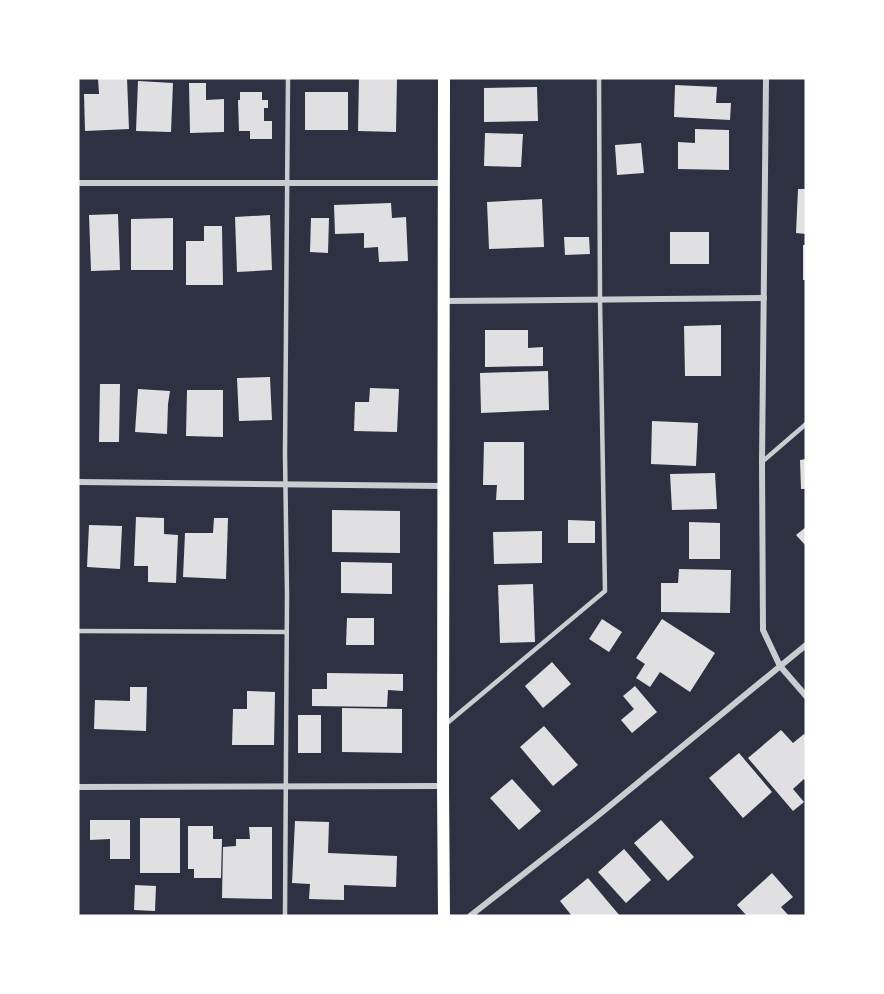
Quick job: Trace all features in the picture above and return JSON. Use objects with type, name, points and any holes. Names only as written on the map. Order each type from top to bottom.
[{"type":"main road","points":[[444,78],[442,786],[444,916]]},
{"type":"street","points":[[766,78],[762,462],[763,630],[780,666],[806,696]]},
{"type":"street","points":[[78,183],[444,183]]},
{"type":"street","points":[[444,301],[764,298]]},
{"type":"street","points":[[78,482],[444,486]]},
{"type":"street","points":[[470,916],[595,818],[806,645]]},
{"type":"street","points":[[78,787],[442,786]]},
{"type":"lane","points":[[285,916],[288,78]]},
{"type":"lane","points":[[443,725],[605,591],[598,78]]},
{"type":"lane","points":[[762,462],[806,424]]},
{"type":"lane","points":[[78,631],[286,632]]},
{"type":"building","points":[[98,78],[127,78],[129,129],[85,131],[84,94],[99,94]]},
{"type":"building","points":[[359,78],[397,78],[396,132],[358,131]]},
{"type":"building","points":[[138,81],[173,83],[171,132],[136,131]]},
{"type":"building","points":[[189,83],[206,83],[206,100],[224,99],[224,132],[190,133]]},
{"type":"building","points":[[675,85],[717,87],[716,103],[731,103],[730,120],[674,117]]},
{"type":"building","points":[[537,87],[538,121],[484,122],[484,88]]},
{"type":"building","points":[[240,92],[262,92],[262,100],[268,100],[268,108],[264,108],[264,121],[272,121],[272,139],[250,139],[250,131],[239,131]]},
{"type":"building","points":[[305,92],[348,92],[348,130],[305,130]]},
{"type":"building","points":[[695,129],[729,130],[729,170],[678,169],[678,142],[695,143]]},
{"type":"building","points":[[485,133],[523,134],[521,167],[484,166]]},
{"type":"building","points":[[641,143],[644,173],[617,175],[615,145]]},
{"type":"building","points":[[798,189],[806,189],[806,234],[796,233]]},
{"type":"building","points":[[542,199],[544,247],[489,249],[487,202]]},
{"type":"building","points":[[391,203],[392,218],[406,217],[408,261],[379,262],[378,247],[364,248],[364,233],[335,234],[334,205]]},
{"type":"building","points":[[118,214],[120,270],[91,271],[89,215]]},
{"type":"building","points":[[270,215],[272,270],[237,272],[235,217]]},
{"type":"building","points":[[173,218],[173,270],[131,270],[131,219]]},
{"type":"building","points":[[311,218],[329,218],[328,253],[310,252]]},
{"type":"building","points":[[204,226],[222,226],[223,285],[186,285],[186,241],[204,241]]},
{"type":"building","points":[[670,232],[709,232],[709,264],[670,264]]},
{"type":"building","points":[[564,237],[589,237],[590,254],[565,255]]},
{"type":"building","points":[[803,245],[806,245],[806,280],[803,280]]},
{"type":"building","points":[[721,325],[721,376],[685,376],[684,326]]},
{"type":"building","points":[[485,330],[528,330],[528,348],[543,347],[543,366],[485,367]]},
{"type":"building","points":[[548,371],[549,410],[481,413],[480,373]]},
{"type":"building","points":[[270,377],[272,420],[239,421],[237,378]]},
{"type":"building","points":[[100,384],[120,384],[119,442],[99,442]]},
{"type":"building","points":[[370,388],[399,389],[397,432],[354,431],[355,402],[369,402]]},
{"type":"building","points":[[138,389],[170,391],[167,434],[135,432]]},
{"type":"building","points":[[187,390],[223,390],[223,437],[186,436]]},
{"type":"building","points":[[652,421],[698,423],[696,466],[651,464]]},
{"type":"building","points":[[484,442],[524,442],[524,500],[496,500],[497,485],[483,485]]},
{"type":"building","points":[[806,459],[806,489],[801,489],[800,460]]},
{"type":"building","points":[[715,473],[717,509],[672,510],[670,474]]},
{"type":"building","points":[[332,510],[400,511],[400,553],[332,552]]},
{"type":"building","points":[[136,517],[164,518],[164,534],[178,535],[176,583],[148,582],[148,566],[134,566]]},
{"type":"building","points":[[214,518],[228,518],[226,579],[183,577],[185,533],[213,533]]},
{"type":"building","points":[[568,520],[595,521],[595,543],[568,543]]},
{"type":"building","points":[[689,522],[720,523],[720,559],[689,559]]},
{"type":"building","points":[[89,525],[122,526],[120,569],[87,567]]},
{"type":"building","points":[[806,527],[806,546],[796,535]]},
{"type":"building","points":[[542,531],[542,563],[494,564],[493,532]]},
{"type":"building","points":[[341,562],[392,563],[392,594],[341,593]]},
{"type":"building","points":[[679,569],[731,570],[730,613],[661,612],[661,583],[678,583]]},
{"type":"building","points":[[533,584],[535,642],[500,643],[498,585]]},
{"type":"building","points":[[347,618],[374,618],[374,645],[346,645]]},
{"type":"building","points":[[602,619],[622,632],[609,652],[589,639]]},
{"type":"building","points":[[662,619],[715,653],[690,692],[660,672],[650,687],[636,678],[645,664],[636,658]]},
{"type":"building","points":[[552,662],[571,684],[543,708],[525,686]]},
{"type":"building","points":[[327,673],[403,674],[403,691],[388,690],[387,707],[312,706],[312,689],[327,689]]},
{"type":"building","points":[[635,686],[657,712],[632,733],[621,720],[634,709],[623,696]]},
{"type":"building","points":[[130,687],[147,687],[146,731],[94,729],[95,700],[130,701]]},
{"type":"building","points":[[247,691],[275,692],[274,745],[232,745],[233,709],[247,709]]},
{"type":"building","points":[[342,708],[402,709],[402,753],[342,752]]},
{"type":"building","points":[[298,715],[321,715],[321,753],[298,753]]},
{"type":"building","points":[[544,726],[578,765],[553,786],[520,747]]},
{"type":"building","points":[[781,730],[793,743],[804,734],[806,737],[806,782],[804,779],[793,789],[804,802],[793,811],[748,758]]},
{"type":"building","points":[[739,753],[772,792],[743,818],[709,778]]},
{"type":"building","points":[[512,779],[541,811],[519,830],[490,798]]},
{"type":"building","points":[[140,818],[180,818],[180,873],[140,873]]},
{"type":"building","points":[[90,820],[130,820],[130,859],[110,859],[110,839],[90,840]]},
{"type":"building","points":[[661,820],[694,857],[668,881],[634,843]]},
{"type":"building","points":[[295,821],[329,822],[328,853],[397,856],[396,887],[344,885],[344,900],[309,899],[310,884],[292,883]]},
{"type":"building","points":[[188,826],[213,826],[213,839],[222,839],[221,878],[194,878],[194,869],[188,869]]},
{"type":"building","points":[[249,827],[272,827],[272,899],[222,898],[223,847],[236,846],[236,839],[250,839]]},
{"type":"building","points":[[624,849],[651,880],[626,903],[598,872]]},
{"type":"building","points":[[772,873],[793,897],[781,907],[789,916],[747,916],[737,905]]},
{"type":"building","points":[[588,878],[620,916],[572,916],[560,901]]},
{"type":"building","points":[[135,885],[156,886],[155,911],[134,910]]}]
